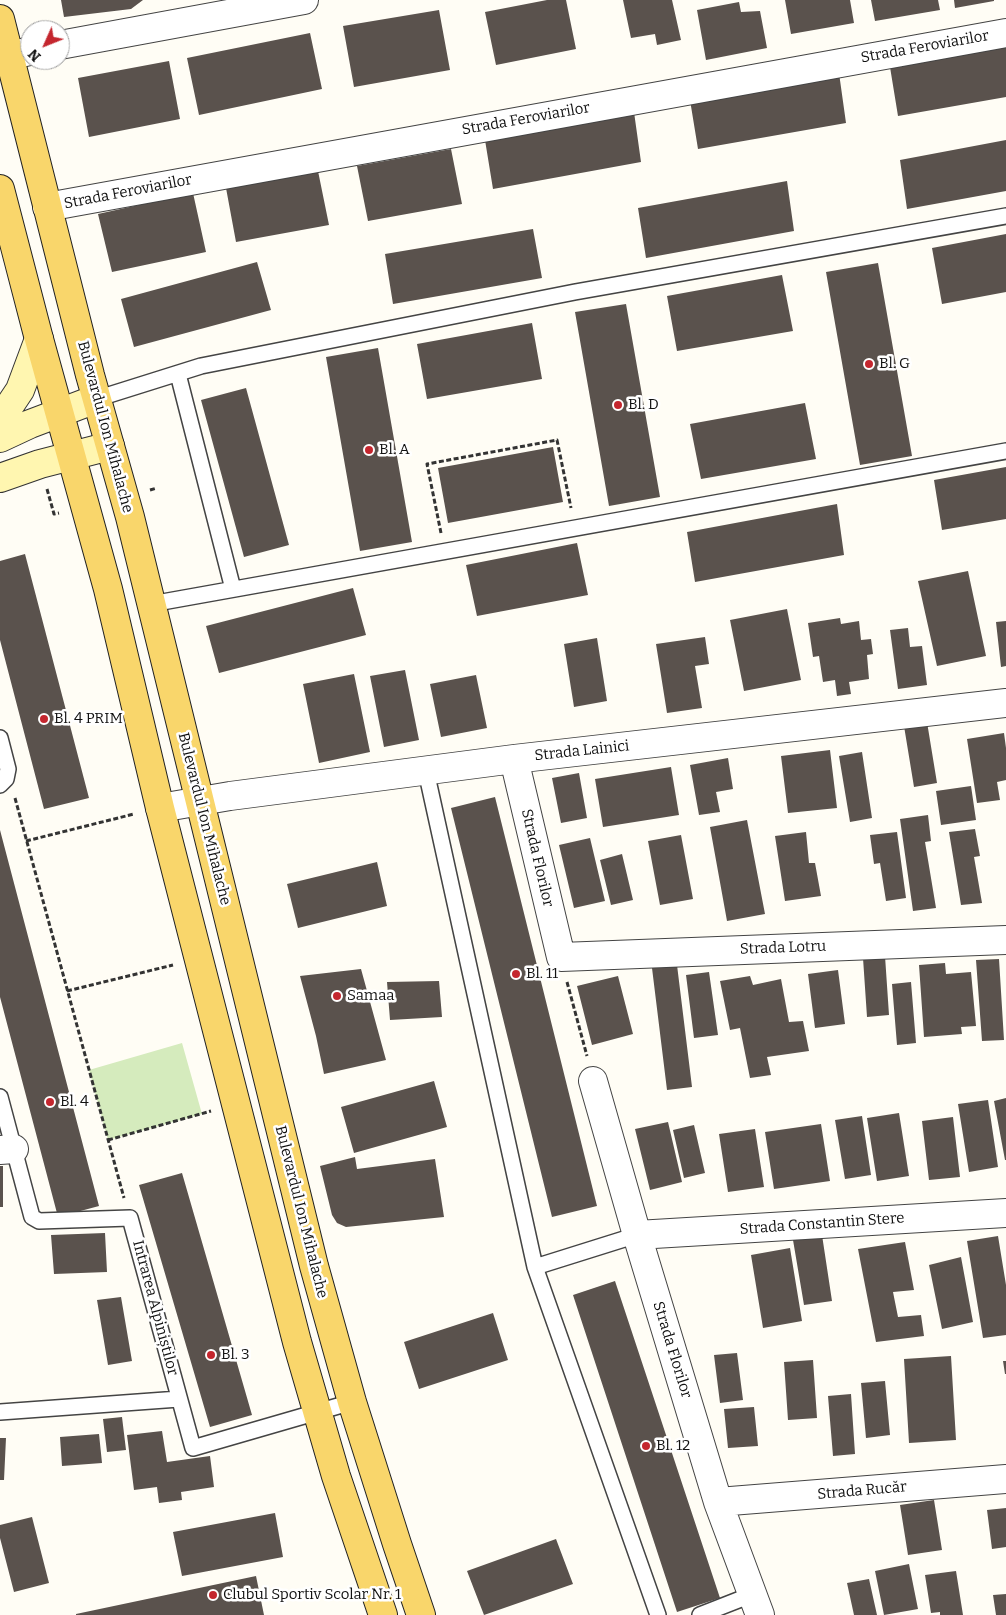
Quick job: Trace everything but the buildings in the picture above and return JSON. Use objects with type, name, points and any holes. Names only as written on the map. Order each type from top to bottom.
[{"type":"main road","name":"Bulevardul Ion Mihalache","points":[[0,19],[20,54]]},
{"type":"main road","name":"Bulevardul Ion Mihalache","points":[[23,70],[47,207],[96,399],[126,504],[314,1266],[352,1402],[421,1615]]},
{"type":"main road","points":[[0,189],[108,589],[160,808],[280,1281],[346,1508],[383,1615]]},
{"type":"street","points":[[70,44],[304,0]]},
{"type":"street","name":"Strada Feroviarilor","points":[[47,207],[1006,33]]},
{"type":"street","points":[[0,420],[20,390],[39,339]]},
{"type":"street","points":[[0,438],[30,424],[96,399]]},
{"type":"street","points":[[0,478],[40,464],[110,446]]},
{"type":"street","name":"Strada Lainici","points":[[160,808],[199,800],[514,759],[1006,703]]},
{"type":"street","name":"Strada Florilor","points":[[514,759],[560,956]]},
{"type":"street","name":"Strada Lotru","points":[[560,956],[1006,940]]},
{"type":"street","name":"Strada Florilor","points":[[593,1081],[637,1236],[718,1502],[755,1605]]},
{"type":"street","name":"Strada Constantin Stere","points":[[637,1236],[1006,1212]]},
{"type":"street","name":"Strada Rucăr","points":[[718,1502],[1006,1479]]},
{"type":"lane","points":[[96,399],[201,366],[575,292],[1006,216]]},
{"type":"lane","points":[[178,374],[233,590]]},
{"type":"lane","points":[[151,604],[1006,452]]},
{"type":"lane","points":[[0,738],[8,769],[6,779],[0,784]]},
{"type":"lane","points":[[426,771],[535,1266],[658,1615]]},
{"type":"lane","points":[[0,1096],[7,1149],[30,1212],[36,1219],[39,1221],[130,1218]]},
{"type":"lane","name":"Intrarea Alpiniștilor","points":[[130,1218],[193,1448],[317,1412]]},
{"type":"lane","points":[[535,1266],[637,1236]]},
{"type":"lane","name":"Intrarea Alpiniștilor","points":[[0,1412],[179,1398]]},
{"type":"lane","points":[[317,1412],[352,1402]]},
{"type":"lane","points":[[700,1615],[755,1605]]},
{"type":"path","points":[[445,552],[427,464],[557,440],[575,528]]},
{"type":"path","points":[[492,452],[493,458]]},
{"type":"path","points":[[8,769],[26,841],[130,1218]]},
{"type":"path","points":[[26,841],[160,808]]},
{"type":"path","points":[[560,956],[593,1081]]},
{"type":"path","points":[[67,991],[199,959]]},
{"type":"path","points":[[108,1140],[236,1104]]},
{"type":"green space","points":[[182,1043],[202,1114],[108,1140],[89,1070]]},
{"type":"place","name":"Bl. G","points":[[869,364]]},
{"type":"place","name":"Bl. D","points":[[618,405]]},
{"type":"place","name":"Bl. A","points":[[369,450]]},
{"type":"place","name":"Bl. 4 PRIM","points":[[44,719]]},
{"type":"place","name":"Bl. 11","points":[[516,974]]},
{"type":"place","name":"Samaa","points":[[337,996]]},
{"type":"place","name":"Bl. 4","points":[[50,1102]]},
{"type":"place","name":"Bl. 3","points":[[211,1355]]},
{"type":"place","name":"Bl. 12","points":[[646,1446]]},
{"type":"place","name":"Clubul Sportiv Scolar Nr. 1","points":[[213,1595]]}]
